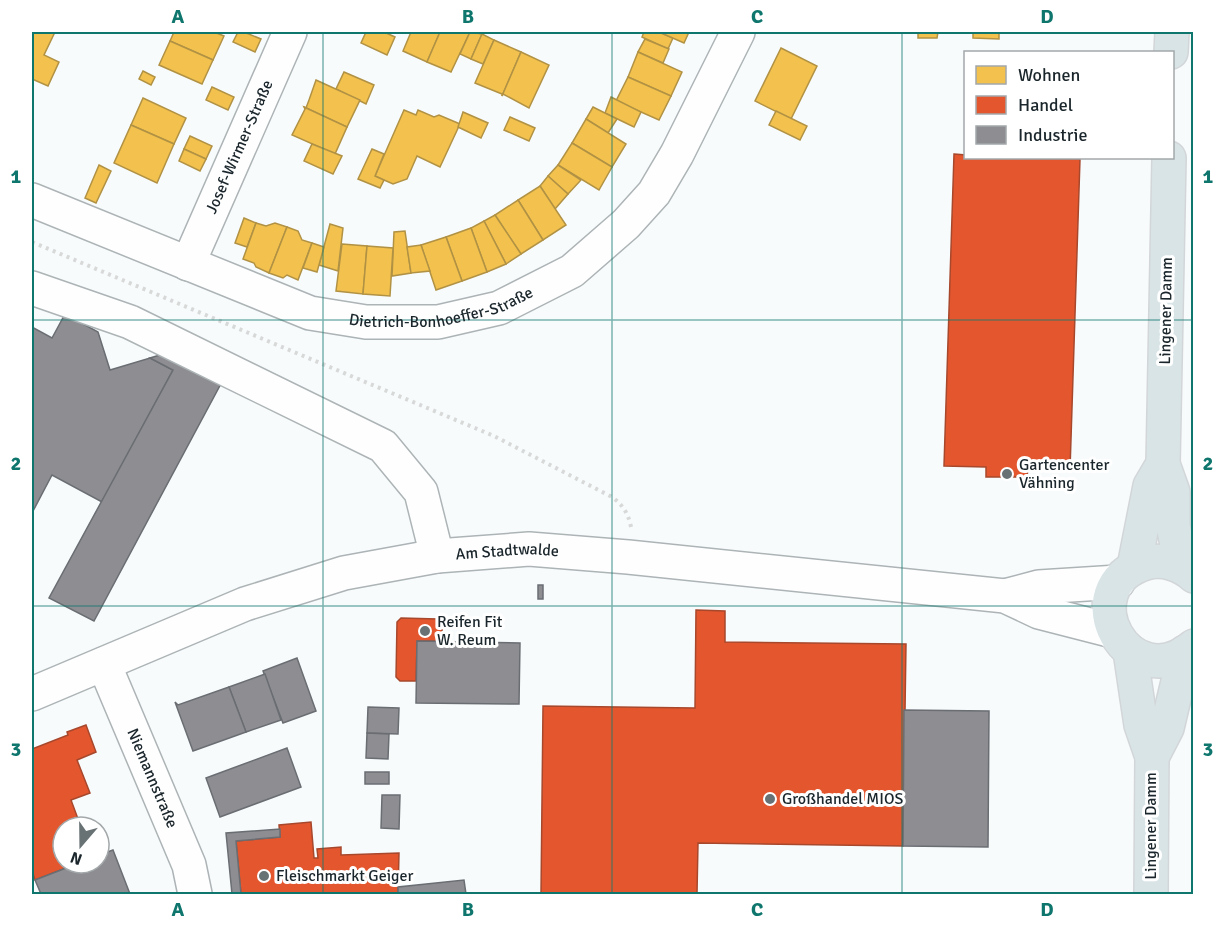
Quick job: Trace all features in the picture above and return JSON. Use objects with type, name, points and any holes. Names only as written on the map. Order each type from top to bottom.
[{"type":"main road","points":[[1171,51],[1172,32]]},
{"type":"main road","name":"Lingener Damm","points":[[1169,159],[1163,464],[1173,492],[1173,526],[1188,572]]},
{"type":"main road","name":"Lingener Damm","points":[[1151,894],[1152,757],[1141,724],[1140,704],[1121,641],[1109,614],[1110,597],[1126,575],[1150,486],[1163,464]]},
{"type":"main road","points":[[1126,575],[1150,562],[1166,562],[1188,572]]},
{"type":"main road","points":[[1121,641],[1143,658],[1157,660],[1172,658],[1190,649]]},
{"type":"main road","name":"Lingener Damm","points":[[1152,757],[1167,728],[1190,649]]},
{"type":"street","name":"Josef-Wirmer-Straße","points":[[188,264],[290,32]]},
{"type":"street","name":"Dietrich-Bonhoeffer-Straße","points":[[32,200],[310,313],[366,321],[438,322],[499,309],[572,271],[626,224],[654,193],[677,154],[738,32]]},
{"type":"street","points":[[32,288],[130,322],[383,446],[421,492],[437,556]]},
{"type":"street","name":"Am Stadtwalde","points":[[32,694],[245,604],[344,573],[437,556],[529,549],[1005,596],[1039,612],[1121,641]]},
{"type":"street","name":"Am Stadtwalde","points":[[1005,596],[1039,586],[1126,575]]},
{"type":"street","name":"Niemannstraße","points":[[104,664],[189,866],[195,894]]},
{"type":"path","points":[[32,242],[494,436],[612,497],[621,503],[628,513],[631,526],[628,557]]},
{"type":"building: Wohnen","points":[[32,32],[55,32],[44,55],[59,62],[48,86],[32,79]]},
{"type":"building: Wohnen","points":[[174,32],[214,32],[224,36],[213,60],[170,41]]},
{"type":"building: Wohnen","points":[[238,32],[261,39],[255,52],[233,42]]},
{"type":"building: Wohnen","points":[[366,32],[384,32],[395,37],[387,55],[361,43]]},
{"type":"building: Wohnen","points":[[411,32],[440,32],[427,62],[403,51]]},
{"type":"building: Wohnen","points":[[440,32],[470,32],[451,72],[427,62]]},
{"type":"building: Wohnen","points":[[470,32],[482,34],[471,59],[460,54]]},
{"type":"building: Wohnen","points":[[644,32],[659,32],[673,38],[668,49],[642,37]]},
{"type":"building: Wohnen","points":[[659,32],[689,32],[684,43]]},
{"type":"building: Wohnen","points":[[918,32],[938,32],[937,38],[918,38]]},
{"type":"building: Wohnen","points":[[973,32],[999,32],[999,39],[973,38]]},
{"type":"building: Wohnen","points":[[482,34],[494,40],[483,64],[471,59]]},
{"type":"building: Wohnen","points":[[645,39],[669,49],[663,63],[638,52]]},
{"type":"building: Wohnen","points":[[494,40],[521,52],[502,96],[502,94],[475,83]]},
{"type":"building: Wohnen","points":[[170,41],[213,60],[202,84],[159,65]]},
{"type":"building: Wohnen","points":[[781,48],[817,66],[791,119],[755,101]]},
{"type":"building: Wohnen","points":[[521,52],[549,65],[529,108],[503,94],[502,96]]},
{"type":"building: Wohnen","points":[[638,52],[682,72],[671,96],[628,77]]},
{"type":"building: Wohnen","points":[[143,71],[155,77],[151,85],[139,79]]},
{"type":"building: Wohnen","points":[[344,72],[374,85],[366,104],[336,89]]},
{"type":"building: Wohnen","points":[[628,77],[671,96],[659,120],[616,101]]},
{"type":"building: Wohnen","points":[[316,80],[360,100],[347,127],[306,108]]},
{"type":"building: Wohnen","points":[[212,87],[234,97],[228,110],[206,100]]},
{"type":"building: Wohnen","points":[[611,97],[641,112],[634,127],[605,113]]},
{"type":"building: Wohnen","points":[[143,98],[186,118],[174,144],[131,125]]},
{"type":"building: Wohnen","points":[[304,107],[347,127],[335,154],[292,135]]},
{"type":"building: Wohnen","points":[[593,107],[617,119],[608,133],[586,119]]},
{"type":"building: Wohnen","points":[[404,110],[416,115],[418,110],[434,117],[439,115],[460,124],[440,167],[417,156],[407,179],[393,184],[375,176]]},
{"type":"building: Wohnen","points":[[776,111],[807,126],[800,140],[769,125]]},
{"type":"building: Wohnen","points":[[463,112],[488,123],[481,138],[458,127]]},
{"type":"building: Wohnen","points":[[510,117],[535,128],[529,141],[504,130]]},
{"type":"building: Wohnen","points":[[586,119],[626,144],[612,167],[572,143]]},
{"type":"building: Wohnen","points":[[131,125],[174,144],[157,183],[114,163]]},
{"type":"building: Wohnen","points":[[190,136],[212,146],[206,159],[184,149]]},
{"type":"building: Wohnen","points":[[572,143],[612,167],[599,190],[558,165]]},
{"type":"building: Wohnen","points":[[312,144],[342,156],[333,174],[304,161]]},
{"type":"building: Wohnen","points":[[184,149],[206,159],[200,171],[179,161]]},
{"type":"building: Wohnen","points":[[372,149],[384,154],[375,176],[384,180],[380,188],[358,179]]},
{"type":"building: Wohnen","points":[[99,165],[111,171],[96,203],[85,198]]},
{"type":"building: Wohnen","points":[[558,165],[581,180],[568,194],[548,176]]},
{"type":"building: Wohnen","points":[[548,176],[568,194],[555,209],[540,186]]},
{"type":"building: Wohnen","points":[[540,186],[566,225],[543,240],[518,200]]},
{"type":"building: Wohnen","points":[[518,200],[543,240],[521,254],[495,215]]},
{"type":"building: Wohnen","points":[[495,215],[521,254],[506,264],[484,221]]},
{"type":"building: Wohnen","points":[[244,218],[256,223],[247,247],[235,243]]},
{"type":"building: Wohnen","points":[[484,221],[506,264],[487,272],[471,228]]},
{"type":"building: Wohnen","points":[[256,223],[266,226],[275,223],[287,227],[269,273],[243,259]]},
{"type":"building: Wohnen","points":[[330,224],[343,228],[338,271],[319,265]]},
{"type":"building: Wohnen","points":[[287,227],[298,231],[302,240],[312,243],[298,280],[287,275],[283,278],[269,273]]},
{"type":"building: Wohnen","points":[[471,228],[487,272],[462,281],[446,237]]},
{"type":"building: Wohnen","points":[[405,231],[411,273],[392,276],[394,232]]},
{"type":"building: Wohnen","points":[[446,237],[462,281],[436,290],[421,245]]},
{"type":"building: Wohnen","points":[[312,243],[324,247],[317,272],[303,268]]},
{"type":"building: Wohnen","points":[[342,244],[367,246],[363,294],[336,291]]},
{"type":"building: Wohnen","points":[[421,245],[430,271],[411,273],[407,247]]},
{"type":"building: Wohnen","points":[[367,246],[393,248],[390,296],[363,294]]},
{"type":"building: Handel","points":[[954,154],[964,155],[964,159],[1080,159],[1070,470],[1028,468],[1027,477],[986,477],[986,467],[944,466]]},
{"type":"building: Handel","points":[[696,610],[725,611],[725,642],[906,644],[903,846],[698,843],[697,894],[541,894],[543,706],[695,708]]},
{"type":"building: Handel","points":[[401,618],[438,619],[442,623],[442,641],[417,641],[416,681],[400,681],[396,677],[397,622]]},
{"type":"building: Handel","points":[[86,725],[96,752],[77,760],[90,793],[71,800],[77,815],[51,815],[51,874],[35,880],[32,870],[32,749],[68,735],[67,732]]},
{"type":"building: Handel","points":[[311,822],[314,858],[318,858],[317,849],[341,847],[341,855],[399,853],[398,894],[241,894],[236,841],[280,837],[279,825]]},
{"type":"building: Industrie","points":[[65,314],[98,332],[110,370],[150,358],[173,370],[102,502],[52,475],[32,513],[32,327],[52,338]]},
{"type":"building: Industrie","points":[[173,351],[224,378],[94,621],[49,598],[173,370],[150,358]]},
{"type":"building: Industrie","points":[[538,585],[543,585],[543,599],[538,599]]},
{"type":"building: Industrie","points":[[417,641],[520,643],[519,704],[416,703]]},
{"type":"building: Industrie","points":[[297,658],[316,711],[283,723],[263,671]]},
{"type":"building: Industrie","points":[[265,674],[281,720],[246,732],[229,687]]},
{"type":"building: Industrie","points":[[229,687],[246,732],[193,751],[175,702],[178,705]]},
{"type":"building: Industrie","points":[[368,707],[399,708],[398,734],[367,733]]},
{"type":"building: Industrie","points":[[904,710],[989,711],[988,847],[903,846]]},
{"type":"building: Industrie","points":[[367,733],[389,734],[388,759],[366,758]]},
{"type":"building: Industrie","points":[[287,748],[301,787],[220,817],[206,778]]},
{"type":"building: Industrie","points":[[365,772],[389,772],[389,784],[365,784]]},
{"type":"building: Industrie","points":[[382,795],[400,795],[399,829],[381,828]]},
{"type":"building: Industrie","points":[[280,829],[280,837],[236,841],[241,894],[232,894],[226,833]]},
{"type":"building: Industrie","points":[[113,850],[130,894],[41,894],[35,880],[51,874],[111,875],[111,851]]},
{"type":"building: Industrie","points":[[464,880],[466,894],[398,894],[398,887]]},
{"type":"place","name":"Gartencenter Vähning","points":[[1007,474]]},
{"type":"place","name":"Reifen Fit W. Reum","points":[[425,631]]},
{"type":"place","name":"Großhandel MIOS","points":[[770,799]]},
{"type":"place","name":"Fleischmarkt Geiger","points":[[264,876]]}]
